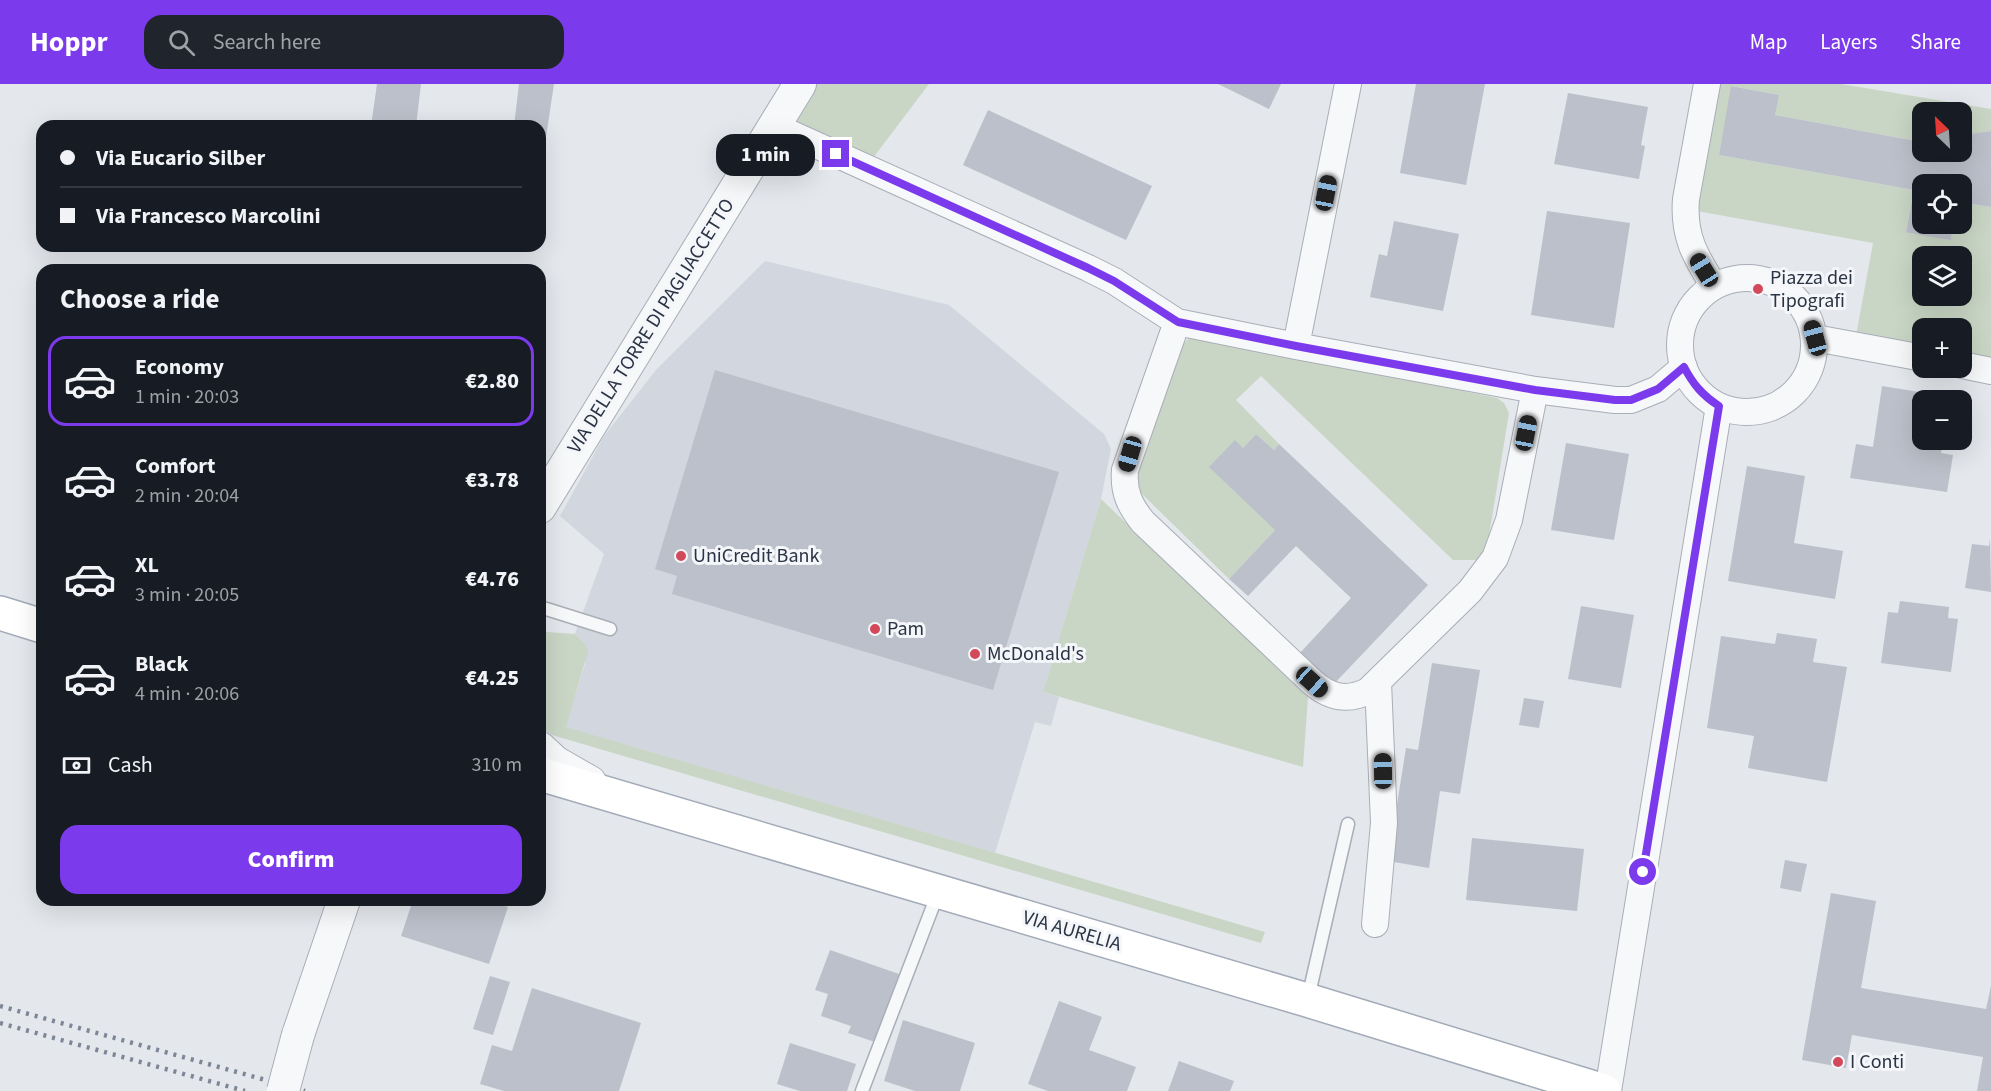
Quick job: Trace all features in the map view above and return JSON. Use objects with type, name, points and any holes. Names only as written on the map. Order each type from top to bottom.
[{"type":"main road","points":[[0,614],[36,624]]},
{"type":"main road","name":"VIA AURELIA","points":[[546,776],[1307,1000],[1606,1091]]},
{"type":"street","name":"VIA DELLA TORRE DI PAGLIACCETTO","points":[[546,497],[800,84]]},
{"type":"street","points":[[1296,346],[1348,84]]},
{"type":"street","points":[[1707,84],[1686,198],[1685,218],[1688,238],[1694,253],[1714,286]]},
{"type":"street","points":[[774,126],[1088,268],[1114,281],[1178,322],[1535,390],[1615,400],[1631,400],[1658,389],[1684,367]]},
{"type":"street","points":[[1757,278],[1778,285],[1796,298],[1809,316],[1815,338],[1814,357],[1806,377],[1794,393],[1778,405],[1758,411],[1738,411],[1719,406],[1704,396],[1692,383],[1684,367],[1680,344],[1684,321],[1696,301],[1714,286],[1735,279],[1757,278]]},
{"type":"street","points":[[1178,322],[1125,470],[1125,492],[1129,503],[1143,522],[1321,690],[1339,698],[1348,698],[1368,691],[1470,591],[1495,558],[1509,520],[1535,390]]},
{"type":"street","points":[[1815,338],[1912,356]]},
{"type":"street","points":[[1972,367],[1991,371]]},
{"type":"street","points":[[1606,1091],[1719,406]]},
{"type":"street","points":[[1375,924],[1384,823],[1378,682]]},
{"type":"street","points":[[546,754],[573,774],[626,799]]},
{"type":"street","points":[[283,1091],[298,1035],[342,906]]},
{"type":"lane","points":[[546,609],[610,629]]},
{"type":"lane","points":[[1307,1000],[1348,824]]},
{"type":"lane","points":[[862,1091],[939,892]]},
{"type":"shaded area","points":[[765,261],[949,305],[1104,434],[1111,449],[1101,499],[1043,692],[1059,697],[1051,726],[1035,722],[995,853],[565,727],[585,664],[585,644],[575,634],[604,554],[560,516],[604,436],[656,370]]},
{"type":"green space","points":[[814,84],[929,84],[873,158],[791,121]]},
{"type":"green space","points":[[1720,84],[1841,84],[1949,102],[1912,102],[1912,140],[1775,115],[1778,95],[1732,86],[1719,155],[1912,190],[1906,231],[1912,234],[1951,240],[1952,234],[1972,234],[1972,204],[1991,207],[1991,360],[1972,357],[1972,318],[1912,318],[1912,346],[1856,336],[1873,243],[1697,211]]},
{"type":"green space","points":[[1972,106],[1991,109],[1991,131],[1972,134]]},
{"type":"green space","points":[[1197,336],[1497,398],[1504,403],[1509,413],[1485,560],[1453,560],[1261,376],[1236,400],[1279,444],[1274,450],[1256,434],[1243,448],[1235,441],[1275,530],[1229,579],[1137,487],[1137,478],[1182,345],[1189,338]]},
{"type":"green space","points":[[1101,499],[1308,697],[1303,767],[1043,692]]},
{"type":"green space","points":[[546,632],[575,634],[585,644],[588,651],[566,727],[1265,932],[1261,943],[552,735],[546,731]]},
{"type":"building","points":[[377,84],[421,84],[417,120],[372,120]]},
{"type":"building","points":[[519,84],[554,84],[546,137],[546,120],[515,120]]},
{"type":"building","points":[[1218,84],[1281,84],[1269,109]]},
{"type":"building","points":[[1416,84],[1485,84],[1466,185],[1400,173]]},
{"type":"building","points":[[1731,86],[1779,95],[1775,115],[1912,140],[1912,162],[1972,162],[1972,134],[1991,131],[1991,207],[1972,204],[1972,174],[1912,174],[1912,190],[1719,155]]},
{"type":"building","points":[[1568,93],[1648,107],[1641,145],[1645,146],[1639,179],[1554,164]]},
{"type":"building","points":[[988,110],[1152,186],[1126,240],[963,165]]},
{"type":"building","points":[[1912,200],[1912,233],[1906,232]]},
{"type":"building","points":[[1547,211],[1630,223],[1614,328],[1531,315]]},
{"type":"building","points":[[1394,221],[1459,234],[1443,311],[1370,297],[1379,254],[1387,256]]},
{"type":"building","points":[[1916,234],[1952,234],[1951,240]]},
{"type":"building","points":[[715,370],[1059,472],[993,690],[672,594],[677,576],[655,569]]},
{"type":"building","points":[[1882,386],[1912,391],[1912,450],[1941,450],[1941,453],[1953,455],[1947,492],[1850,478],[1856,444],[1873,447]]},
{"type":"building","points":[[1256,434],[1274,450],[1279,444],[1428,585],[1332,686],[1299,654],[1351,598],[1296,546],[1248,596],[1229,579],[1275,530],[1209,467],[1235,440],[1243,448]]},
{"type":"building","points":[[1566,443],[1629,454],[1614,540],[1551,530]]},
{"type":"building","points":[[1747,466],[1805,476],[1794,543],[1843,551],[1835,599],[1728,581]]},
{"type":"building","points":[[1990,539],[1991,592],[1965,588],[1972,544],[1989,546]]},
{"type":"building","points":[[1900,601],[1949,607],[1948,618],[1958,619],[1951,672],[1881,663],[1888,612],[1898,613]]},
{"type":"building","points":[[1581,606],[1634,615],[1621,688],[1568,679]]},
{"type":"building","points":[[1777,633],[1817,639],[1813,662],[1847,667],[1827,782],[1748,768],[1754,736],[1707,728],[1721,636],[1775,644]]},
{"type":"building","points":[[1432,663],[1480,670],[1460,794],[1440,791],[1429,868],[1388,861],[1406,748],[1418,750]]},
{"type":"building","points":[[1524,698],[1544,701],[1539,728],[1519,725]]},
{"type":"building","points":[[1472,838],[1584,849],[1577,911],[1466,900]]},
{"type":"building","points":[[1785,860],[1807,864],[1801,892],[1780,888]]},
{"type":"building","points":[[1831,893],[1876,901],[1861,988],[1986,1009],[1991,986],[1991,1091],[1977,1091],[1983,1057],[1852,1035],[1846,1068],[1802,1060]]},
{"type":"building","points":[[411,906],[508,907],[489,964],[401,936]]},
{"type":"building","points":[[830,950],[899,974],[875,1042],[848,1033],[851,1026],[821,1016],[828,994],[815,990]]},
{"type":"building","points":[[490,976],[510,982],[493,1035],[473,1029]]},
{"type":"building","points":[[532,988],[641,1023],[619,1091],[504,1091],[480,1084],[492,1045],[512,1051]]},
{"type":"building","points":[[1059,1001],[1102,1017],[1089,1050],[1136,1067],[1127,1091],[1048,1091],[1028,1084]]},
{"type":"building","points":[[903,1020],[975,1043],[960,1091],[915,1091],[884,1081]]},
{"type":"building","points":[[790,1043],[856,1064],[847,1091],[800,1091],[777,1084]]},
{"type":"building","points":[[1179,1061],[1234,1081],[1230,1091],[1168,1091]]},
{"type":"railway","points":[[0,1006],[305,1091]]},
{"type":"railway","points":[[0,1023],[245,1091]]},
{"type":"place","name":"Piazza dei Tipografi","points":[[1758,289]]},
{"type":"place","name":"UniCredit Bank","points":[[681,556]]},
{"type":"place","name":"Pam","points":[[875,629]]},
{"type":"place","name":"McDonald's","points":[[975,654]]},
{"type":"place","name":"I Conti","points":[[1838,1062]]},
{"type":"route","points":[[836,154],[1088,268],[1159,308],[1178,322],[1535,390],[1615,400],[1631,400],[1648,394],[1658,389],[1684,367],[1692,383],[1704,396],[1719,406],[1643,872]]}]
